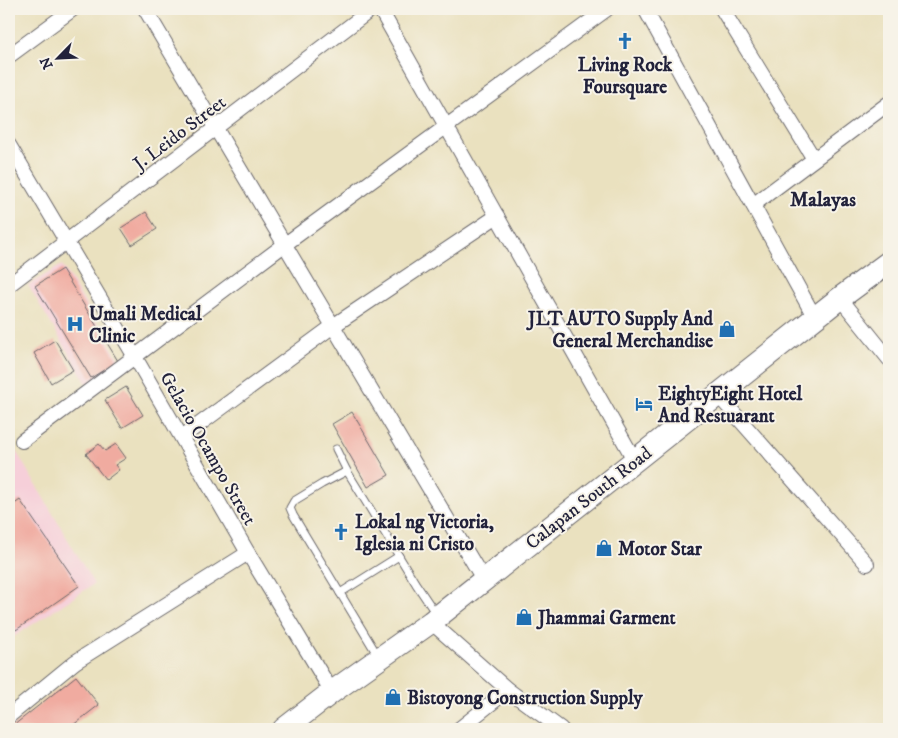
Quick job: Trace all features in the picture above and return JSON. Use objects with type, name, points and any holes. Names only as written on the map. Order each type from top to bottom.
[{"type":"highway","name":"Calapan South Road","points":[[284,729],[332,692],[435,619],[840,298],[889,262]]},
{"type":"street","points":[[9,56],[71,9]]},
{"type":"street","points":[[145,9],[484,579]]},
{"type":"street","name":"J. Leido Street","points":[[9,286],[372,9]]},
{"type":"street","points":[[380,9],[635,461]]},
{"type":"street","points":[[22,441],[284,245],[607,9]]},
{"type":"street","points":[[645,9],[815,318]]},
{"type":"street","points":[[722,9],[814,159]]},
{"type":"street","points":[[753,205],[889,103]]},
{"type":"street","name":"Gelacio Ocampo Street","points":[[9,145],[182,437],[248,553],[332,692]]},
{"type":"street","points":[[182,437],[333,326],[497,216]]},
{"type":"street","points":[[840,298],[889,359]]},
{"type":"street","points":[[718,395],[867,564]]},
{"type":"street","points":[[9,716],[76,662],[248,553]]},
{"type":"street","points":[[435,619],[508,690],[561,729]]},
{"type":"street","points":[[459,729],[508,690]]},
{"type":"lane","points":[[336,449],[347,471],[416,584],[435,619]]},
{"type":"lane","points":[[347,471],[294,501],[290,508],[379,659]]},
{"type":"lane","points":[[340,593],[399,556]]},
{"type":"shaded area","name":"Umali Medical Clinic","points":[[62,265],[121,363],[87,384],[28,285]]},
{"type":"shaded area","points":[[9,439],[94,584],[9,640]]},
{"type":"building","points":[[146,212],[157,229],[132,245],[121,228]]},
{"type":"building","name":"Umali Medical Clinic","points":[[62,269],[118,361],[91,378],[35,286]]},
{"type":"building","points":[[55,340],[73,370],[51,383],[34,353]]},
{"type":"building","points":[[126,387],[143,415],[122,428],[105,400]]},
{"type":"building","points":[[352,412],[389,475],[368,487],[332,424]]},
{"type":"building","points":[[99,444],[105,451],[116,444],[126,458],[115,465],[119,470],[106,480],[86,454]]},
{"type":"building","points":[[20,500],[79,586],[16,630],[9,620],[9,508]]},
{"type":"building","points":[[76,676],[99,705],[68,729],[9,729]]},
{"type":"place","name":"Living Rock Foursquare","points":[[625,41]]},
{"type":"place","name":"Umali Medical Clinic","points":[[75,324]]},
{"type":"place","name":"JLT AUTO Supply And General Merchandise","points":[[727,329]]},
{"type":"place","name":"EightyEight Hotel And Restuarant","points":[[644,404]]},
{"type":"place","name":"Lokal ng Victoria, Iglesia ni Cristo","points":[[341,532]]},
{"type":"place","name":"Motor Star","points":[[604,548]]},
{"type":"place","name":"Jhammai Garment","points":[[524,617]]},
{"type":"place","name":"Bistoyong Construction Supply","points":[[393,697]]},
{"type":"district","name":"Malayas","points":[[823,199]]}]
